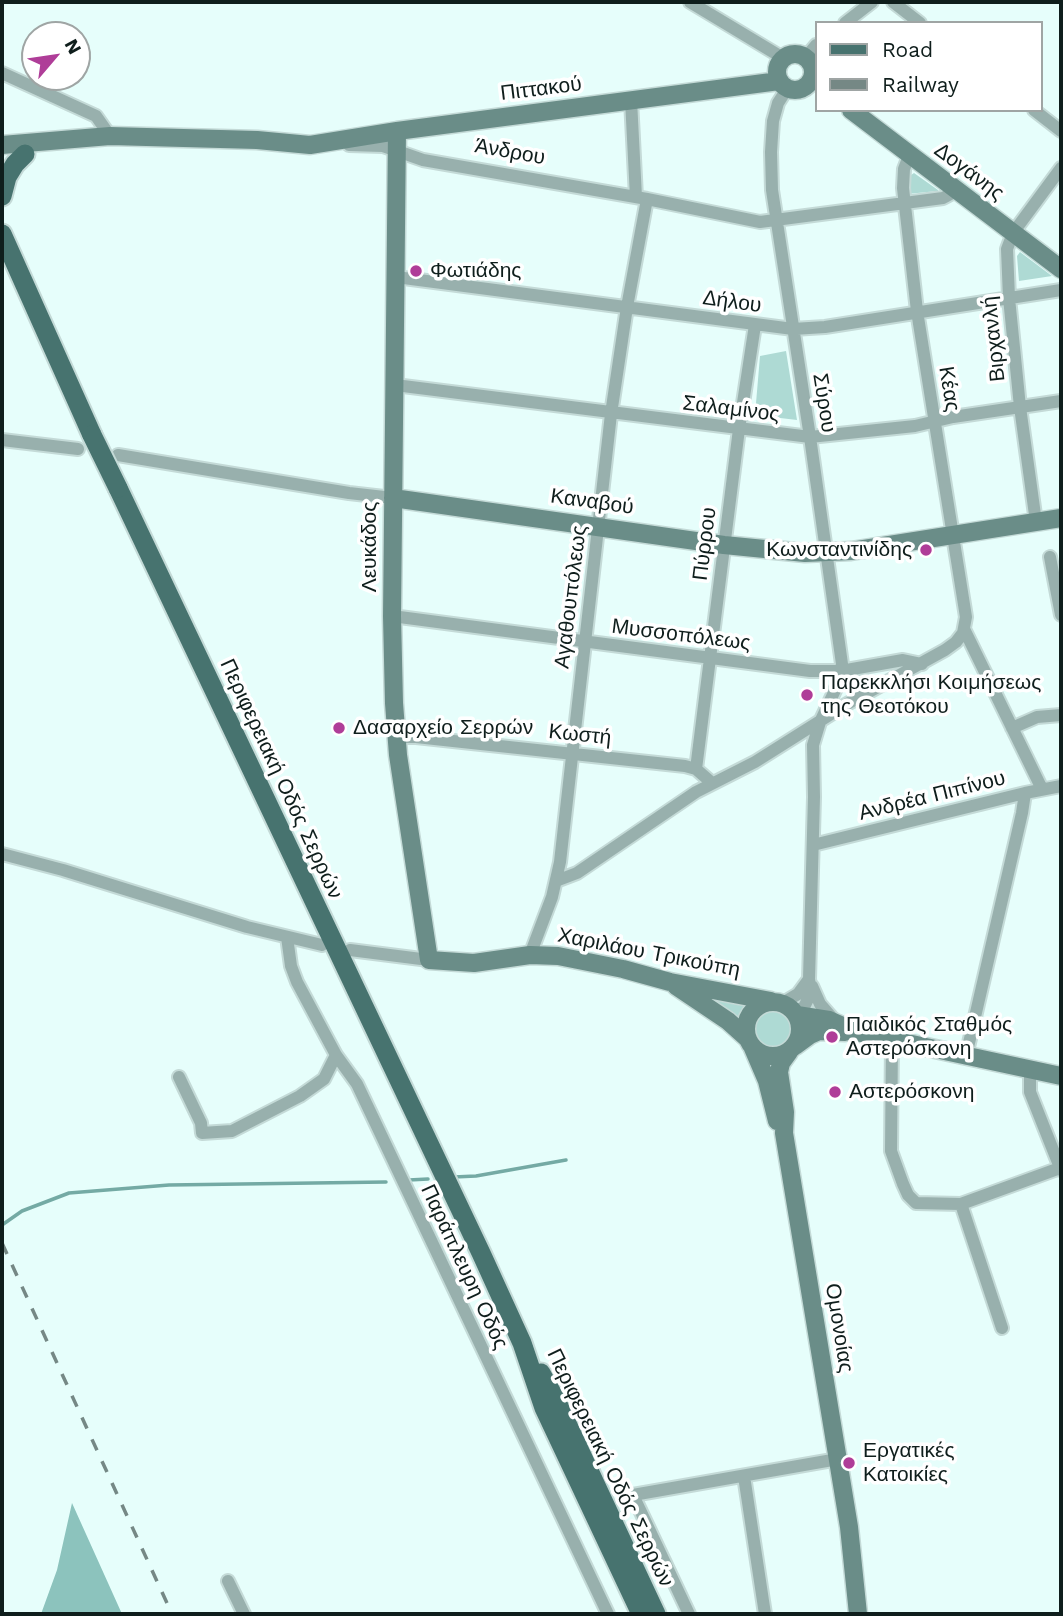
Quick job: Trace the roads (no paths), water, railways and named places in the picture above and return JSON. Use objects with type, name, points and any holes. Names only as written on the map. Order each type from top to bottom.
[{"type":"main road","points":[[2,196],[7,177],[25,154]]},
{"type":"main road","name":"Περιφερειακή Οδός Σερρών","points":[[2,234],[85,442],[118,488],[523,1343],[557,1402],[656,1614]]},
{"type":"main road","name":"Περιφερειακή Οδός Σερρών","points":[[523,1343],[544,1408],[641,1614]]},
{"type":"street","points":[[690,2],[783,58]]},
{"type":"street","points":[[848,21],[872,2]]},
{"type":"street","points":[[893,2],[917,21]]},
{"type":"street","points":[[811,51],[813,83],[800,90],[783,85],[776,68],[783,58],[794,53],[811,51]]},
{"type":"street","points":[[2,73],[96,116],[110,136]]},
{"type":"street","name":"Πιττακού","points":[[310,145],[631,100],[783,85]]},
{"type":"street","name":"Σύρου","points":[[783,85],[772,135],[775,221],[841,646],[841,671],[834,695],[820,722]]},
{"type":"street","name":"Αγαθουπόλεως","points":[[530,955],[556,881],[611,414],[642,198],[631,100]]},
{"type":"street","name":"Δογάνης","points":[[854,112],[1061,269]]},
{"type":"street","points":[[1037,112],[1061,131]]},
{"type":"street","name":"Λευκάδος","points":[[397,131],[393,498],[396,737],[429,960]]},
{"type":"street","name":"Άνδρου","points":[[51,142],[110,136],[257,140],[310,145],[375,145],[423,160],[642,198],[754,221],[775,221],[943,198],[956,191]]},
{"type":"street","points":[[2,145],[51,142]]},
{"type":"street","points":[[2,164],[51,142]]},
{"type":"street","name":"Κέας","points":[[909,156],[903,175],[917,311],[966,617],[964,629]]},
{"type":"street","name":"Βιρχανλή","points":[[1037,522],[1020,407],[1007,249],[1013,233],[1061,168]]},
{"type":"street","name":"Δήλου","points":[[396,277],[793,329],[833,326],[1061,290]]},
{"type":"street","name":"Πύρρου","points":[[696,769],[739,429],[755,325]]},
{"type":"street","name":"Σαλαμίνος","points":[[395,385],[810,437],[903,428],[1061,401]]},
{"type":"street","points":[[2,440],[85,442]]},
{"type":"street","name":"Καναβού","points":[[118,455],[349,493],[724,545],[793,552],[827,553],[1061,518]]},
{"type":"street","points":[[1050,557],[1061,615]]},
{"type":"street","name":"Μυσσοπόλεως","points":[[393,617],[810,671],[841,671],[898,660],[922,664]]},
{"type":"street","points":[[556,881],[577,873],[675,805],[712,783],[755,762],[854,700],[922,664],[952,645],[964,629],[1042,789]]},
{"type":"street","points":[[1012,728],[1037,717],[1061,715]]},
{"type":"street","points":[[783,1133],[774,1112],[764,1073],[750,1043],[746,1022],[750,1014],[763,1003],[803,1009],[811,993],[809,979],[813,744],[820,722]]},
{"type":"street","name":"Κωστή","points":[[396,737],[416,737],[696,769]]},
{"type":"street","points":[[696,769],[712,783]]},
{"type":"street","name":"Ανδρέα Πιπίνου","points":[[813,845],[1061,786]]},
{"type":"street","points":[[966,1056],[1025,793]]},
{"type":"street","points":[[2,854],[215,917],[322,944]]},
{"type":"street","name":"Παράπλευρη Οδός","points":[[287,937],[296,982],[336,1055],[357,1084],[608,1614]]},
{"type":"street","name":"Χαριλάου Τρικούπη","points":[[350,950],[474,963],[530,955],[573,958],[786,1008],[837,1023],[856,1032],[1061,1076]]},
{"type":"street","points":[[809,979],[820,1004],[837,1023]]},
{"type":"street","points":[[670,982],[727,1021],[765,1055],[773,1056],[792,1049],[806,1037],[819,1031],[856,1032]]},
{"type":"street","points":[[786,1008],[800,1034],[792,1049]]},
{"type":"street","points":[[892,1039],[891,1152],[908,1195],[916,1203],[961,1204],[1061,1169],[1030,1092],[1030,1069]]},
{"type":"street","name":"Ομονοίας","points":[[792,1049],[781,1063],[779,1072],[785,1112],[783,1133],[849,1527],[858,1614]]},
{"type":"street","points":[[179,1077],[201,1123],[202,1133],[232,1131],[300,1096],[324,1079],[336,1055]]},
{"type":"street","points":[[961,1204],[1003,1328]]},
{"type":"street","points":[[689,1614],[633,1495],[838,1460]]},
{"type":"street","points":[[744,1476],[765,1614]]},
{"type":"street","points":[[228,1581],[244,1614]]},
{"type":"waterway","points":[[454,1177],[476,1176],[566,1160]]},
{"type":"waterway","points":[[409,1180],[428,1179]]},
{"type":"waterway","points":[[2,1225],[22,1211],[69,1193],[169,1185],[386,1182]]},
{"type":"railway","points":[[2,1243],[172,1614]]},
{"type":"place","name":"Φωτιάδης","points":[[416,271]]},
{"type":"place","name":"Κωνσταντινίδης","points":[[926,550]]},
{"type":"place","name":"Παρεκκλήσι Κοιμήσεως της Θεοτόκου","points":[[807,695]]},
{"type":"place","name":"Δασαρχείο Σερρών","points":[[339,728]]},
{"type":"place","name":"Παιδικός Σταθμός Αστερόσκονη","points":[[832,1037]]},
{"type":"place","name":"Αστερόσκονη","points":[[835,1092]]},
{"type":"place","name":"Εργατικές Κατοικίες","points":[[849,1463]]}]
